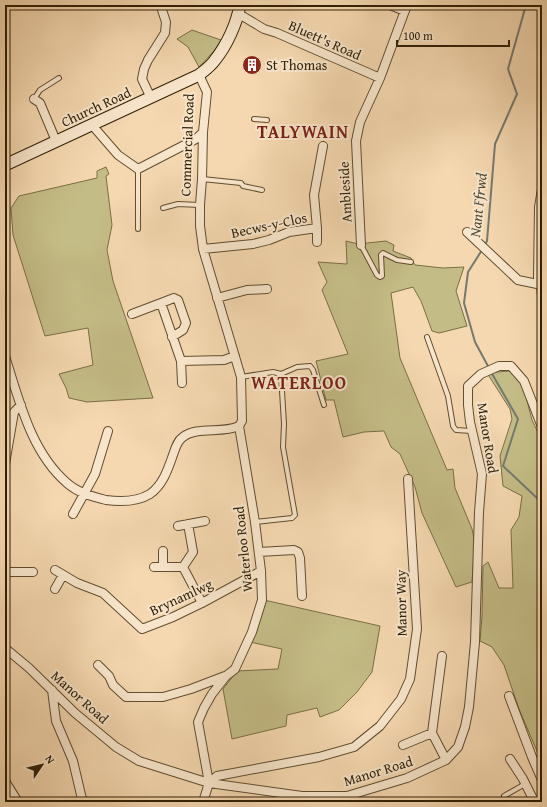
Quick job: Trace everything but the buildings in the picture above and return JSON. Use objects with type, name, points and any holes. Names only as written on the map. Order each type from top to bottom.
[{"type":"main road","name":"Commercial Road","points":[[199,75],[215,61],[226,43],[240,10]]},
{"type":"main road","name":"Church Road","points":[[5,165],[199,75]]},
{"type":"street","points":[[390,5],[406,8]]},
{"type":"street","points":[[151,98],[142,79],[148,60],[165,33],[166,22],[161,6]]},
{"type":"street","name":"Ambleside","points":[[361,245],[356,141],[360,122],[380,78],[406,8]]},
{"type":"street","name":"Bluett's Road","points":[[240,10],[264,29],[277,33],[380,78]]},
{"type":"street","name":"Commercial Road","points":[[199,75],[207,92],[203,132],[200,226],[203,250],[217,298]]},
{"type":"street","points":[[34,99],[40,103],[56,141]]},
{"type":"street","points":[[92,125],[118,155],[138,169],[196,139],[203,132]]},
{"type":"street","name":"Becws-y-Clos","points":[[317,242],[314,195],[323,146]]},
{"type":"street","points":[[542,189],[539,207],[538,278],[542,285],[542,296]]},
{"type":"street","name":"Becws-y-Clos","points":[[203,250],[252,244],[269,240],[289,232],[317,228]]},
{"type":"street","points":[[467,232],[518,280],[542,285]]},
{"type":"street","points":[[217,298],[247,290],[267,289]]},
{"type":"street","points":[[132,314],[174,298],[178,300],[186,323],[183,330],[172,337]]},
{"type":"street","name":"Waterloo Road","points":[[209,783],[198,722],[212,694],[226,676],[235,669],[252,632],[262,600],[259,552],[239,426],[242,421],[241,376],[217,298]]},
{"type":"street","points":[[161,303],[180,361],[182,383]]},
{"type":"street","points":[[5,356],[33,437],[51,467],[68,484],[85,494],[117,502],[135,500],[150,494],[161,484],[181,437],[191,432],[232,429],[239,426]]},
{"type":"street","points":[[180,361],[224,360],[235,356]]},
{"type":"street","name":"Manor Road","points":[[5,648],[29,668],[75,713],[116,747],[139,761],[209,783],[302,796],[347,799],[407,778],[446,760],[458,747],[465,727],[469,707],[475,642],[478,512],[482,474],[471,431],[468,405],[468,386],[485,372],[499,366],[511,366],[524,381],[542,427]]},
{"type":"street","points":[[5,464],[14,412],[21,405]]},
{"type":"street","points":[[73,514],[95,474],[108,431]]},
{"type":"street","name":"Manor Way","points":[[209,783],[217,776],[319,757],[354,747],[380,726],[401,699],[410,679],[417,629],[408,479]]},
{"type":"street","points":[[178,526],[204,521]]},
{"type":"street","points":[[183,567],[193,552],[188,524]]},
{"type":"street","points":[[259,552],[294,550],[298,552],[300,558],[302,596]]},
{"type":"street","points":[[162,551],[163,567]]},
{"type":"street","points":[[154,567],[183,567]]},
{"type":"street","points":[[183,567],[202,603]]},
{"type":"street","name":"Brynamlwg","points":[[55,570],[77,583],[103,593],[142,629],[173,617],[202,603],[261,571]]},
{"type":"street","points":[[5,572],[33,572]]},
{"type":"street","points":[[55,588],[64,575]]},
{"type":"street","points":[[442,656],[432,733],[446,760]]},
{"type":"street","points":[[98,666],[109,676],[113,685],[126,697],[163,696],[191,690],[226,676]]},
{"type":"street","points":[[52,690],[56,720],[73,761],[81,800]]},
{"type":"street","points":[[509,696],[542,780]]},
{"type":"street","points":[[403,745],[432,733]]},
{"type":"street","points":[[510,759],[536,802]]},
{"type":"street","points":[[5,781],[18,802]]},
{"type":"street","points":[[203,802],[209,783]]},
{"type":"lane","points":[[5,69],[7,82],[5,92]]},
{"type":"lane","points":[[34,99],[40,90],[59,78]]},
{"type":"lane","points":[[254,119],[267,120]]},
{"type":"lane","points":[[138,169],[138,229]]},
{"type":"lane","points":[[202,179],[241,183],[243,186],[262,190]]},
{"type":"lane","points":[[163,208],[178,204],[200,205]]},
{"type":"lane","name":"Ambleside","points":[[361,245],[377,275],[380,277],[382,276],[381,255],[384,253],[397,260],[411,262]]},
{"type":"lane","points":[[427,337],[448,396],[453,426],[456,430],[471,431]]},
{"type":"lane","points":[[241,376],[273,372],[281,374],[297,367],[310,366],[313,370],[324,405]]},
{"type":"lane","points":[[255,522],[292,518],[295,515],[283,447],[284,424],[281,374]]},
{"type":"lane","points":[[504,796],[525,784]]},
{"type":"lane","points":[[81,800],[102,802],[109,800],[116,802]]},
{"type":"shaded area","points":[[192,30],[221,40],[214,51],[199,67],[188,47],[177,39]]},
{"type":"shaded area","points":[[106,167],[109,174],[106,176],[112,225],[107,250],[113,281],[153,398],[87,402],[69,398],[59,374],[93,365],[88,328],[45,336],[13,235],[11,208],[19,196],[97,178],[97,171]]},
{"type":"shaded area","points":[[346,241],[358,244],[386,241],[394,245],[393,251],[411,258],[415,265],[443,268],[464,267],[456,291],[467,326],[439,333],[432,331],[421,301],[413,287],[391,293],[400,358],[447,470],[453,469],[455,488],[472,529],[475,543],[472,582],[456,587],[422,513],[415,487],[400,454],[391,447],[384,431],[364,432],[343,437],[334,400],[326,400],[316,361],[348,354],[322,290],[327,282],[318,262],[347,264]]},
{"type":"shaded area","points":[[509,371],[518,377],[525,393],[532,420],[542,441],[542,763],[519,709],[504,665],[492,647],[480,641],[483,566],[488,562],[499,588],[513,588],[511,530],[519,517],[522,496],[503,486],[500,456],[512,419],[510,409],[487,373]]},
{"type":"shaded area","points":[[264,600],[380,626],[372,672],[357,692],[339,710],[320,717],[317,708],[287,715],[286,726],[232,739],[223,689],[237,671],[278,669],[282,649],[250,642]]},
{"type":"waterway","name":"Nant Ffrwd","points":[[484,246],[487,241],[495,144],[517,94],[508,69],[526,5]]},
{"type":"waterway","name":"Nant Ffrwd","points":[[482,250],[468,272],[464,303],[475,342],[489,368]]},
{"type":"waterway","name":"Nant Ffrwd","points":[[491,372],[518,419],[503,466],[539,500],[542,524]]},
{"type":"place","name":"St Thomas","points":[[252,65]]},
{"type":"district","name":"TALYWAIN","points":[[303,131]]},
{"type":"district","name":"WATERLOO","points":[[299,382]]}]
